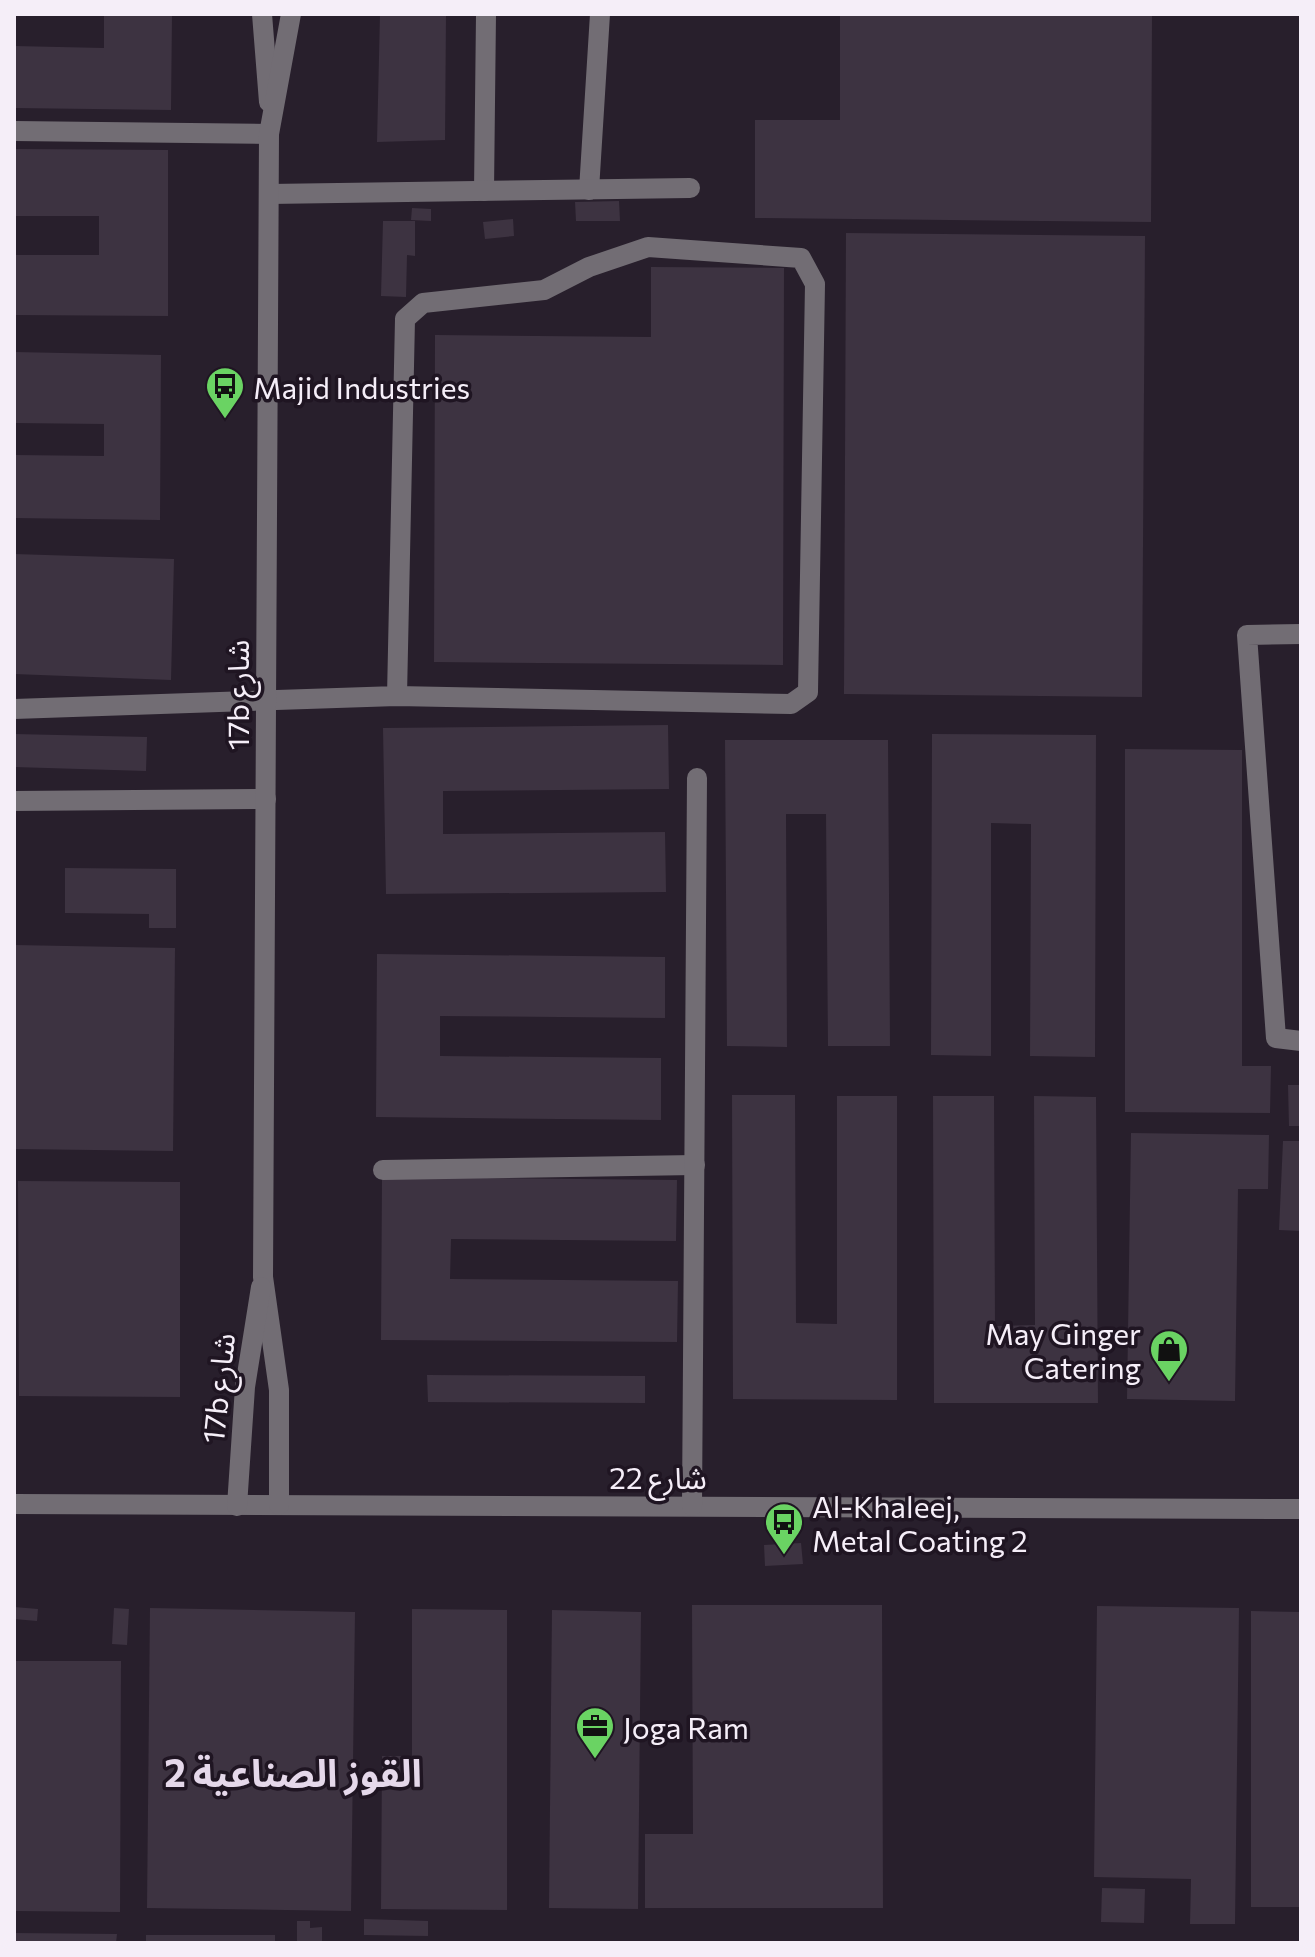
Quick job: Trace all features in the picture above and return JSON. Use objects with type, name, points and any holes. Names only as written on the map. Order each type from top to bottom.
[{"type":"street","name":"17b شارع","points":[[262,14],[270,123],[263,1277],[279,1390],[279,1505]]},
{"type":"street","name":"17b شارع","points":[[270,123],[291,14]]},
{"type":"street","points":[[484,191],[486,14]]},
{"type":"street","points":[[589,190],[600,14]]},
{"type":"street","points":[[14,131],[270,123]]},
{"type":"street","points":[[269,194],[690,188]]},
{"type":"street","points":[[14,709],[266,703],[397,696],[791,704],[808,692],[815,284],[801,258],[648,247],[589,267],[544,290],[423,303],[405,319],[397,696]]},
{"type":"street","points":[[1301,634],[1247,635],[1276,1038],[1301,1041]]},
{"type":"street","points":[[692,1506],[697,778]]},
{"type":"street","points":[[14,801],[266,799]]},
{"type":"street","points":[[383,1170],[695,1165]]},
{"type":"street","name":"17b شارع","points":[[237,1506],[245,1387],[263,1277]]},
{"type":"street","name":"شارع 22","points":[[14,1504],[1301,1509]]},
{"type":"building","points":[[104,14],[172,14],[171,110],[14,108],[14,46],[104,48]]},
{"type":"building","points":[[380,14],[446,14],[445,140],[377,142]]},
{"type":"building","points":[[840,14],[1152,14],[1151,222],[755,218],[755,120],[840,120]]},
{"type":"building","points":[[14,149],[168,150],[168,316],[14,315],[14,255],[99,255],[99,216],[14,216]]},
{"type":"building","points":[[619,201],[620,221],[576,221],[575,202]]},
{"type":"building","points":[[412,208],[431,209],[431,221],[411,220]]},
{"type":"building","points":[[513,219],[514,236],[485,239],[483,222]]},
{"type":"building","points":[[383,221],[415,221],[415,256],[407,255],[406,297],[381,296]]},
{"type":"building","points":[[846,233],[1145,236],[1142,697],[844,694]]},
{"type":"building","points":[[651,267],[784,268],[783,665],[434,662],[435,335],[651,337]]},
{"type":"building","points":[[14,352],[161,355],[160,520],[14,518],[14,455],[104,456],[104,424],[14,423]]},
{"type":"building","points":[[14,554],[174,559],[171,680],[14,674]]},
{"type":"building","points":[[668,725],[669,789],[443,791],[443,834],[665,832],[666,892],[386,894],[383,728]]},
{"type":"building","points":[[14,734],[147,737],[146,771],[14,767]]},
{"type":"building","points":[[932,734],[1096,735],[1095,1057],[1030,1056],[1031,824],[991,823],[991,1056],[931,1055]]},
{"type":"building","points":[[725,740],[888,740],[890,1046],[828,1046],[826,814],[786,814],[787,1047],[727,1046]]},
{"type":"building","points":[[1125,749],[1242,750],[1242,1066],[1271,1066],[1270,1113],[1125,1112]]},
{"type":"building","points":[[65,868],[176,869],[176,928],[149,928],[149,914],[65,913]]},
{"type":"building","points":[[14,945],[175,948],[173,1151],[14,1149]]},
{"type":"building","points":[[377,954],[665,957],[665,1018],[440,1016],[440,1056],[661,1058],[661,1120],[376,1117]]},
{"type":"building","points":[[1288,1085],[1301,1085],[1301,1126],[1289,1126]]},
{"type":"building","points":[[732,1095],[795,1095],[796,1323],[837,1324],[837,1096],[897,1096],[897,1400],[733,1399]]},
{"type":"building","points":[[933,1096],[994,1096],[995,1326],[1035,1325],[1034,1096],[1096,1097],[1098,1403],[934,1403]]},
{"type":"building","points":[[1131,1133],[1269,1135],[1268,1189],[1238,1189],[1235,1401],[1127,1399]]},
{"type":"building","points":[[1283,1141],[1301,1141],[1301,1231],[1279,1230]]},
{"type":"building","points":[[382,1177],[677,1180],[676,1241],[451,1239],[450,1279],[678,1281],[677,1342],[381,1340]]},
{"type":"building","points":[[18,1181],[180,1182],[180,1397],[19,1396]]},
{"type":"building","points":[[427,1375],[645,1376],[645,1403],[428,1402]]},
{"type":"building","points":[[801,1543],[803,1564],[765,1566],[764,1545]]},
{"type":"building","points":[[692,1605],[882,1605],[883,1908],[645,1908],[645,1834],[693,1834]]},
{"type":"building","points":[[1097,1606],[1239,1608],[1235,1924],[1190,1924],[1191,1879],[1094,1877]]},
{"type":"building","points":[[14,1607],[38,1609],[37,1621],[14,1619]]},
{"type":"building","points":[[114,1608],[129,1609],[127,1645],[112,1644]]},
{"type":"building","points":[[150,1608],[355,1612],[351,1911],[147,1908]]},
{"type":"building","points":[[412,1609],[507,1610],[507,1910],[381,1909],[382,1756],[412,1756]]},
{"type":"building","name":"Joga Ram","points":[[552,1610],[641,1612],[638,1909],[549,1908]]},
{"type":"building","points":[[1251,1611],[1301,1612],[1301,1907],[1251,1907]]},
{"type":"building","points":[[14,1661],[121,1661],[120,1912],[14,1911]]},
{"type":"building","points":[[1102,1888],[1145,1889],[1144,1923],[1101,1922]]},
{"type":"building","points":[[364,1919],[428,1921],[428,1936],[364,1935]]},
{"type":"building","points":[[297,1921],[310,1921],[310,1928],[322,1927],[322,1943],[297,1943]]},
{"type":"building","points":[[14,1933],[117,1934],[116,1943],[14,1943]]},
{"type":"building","points":[[146,1935],[275,1935],[275,1943],[146,1943]]},
{"type":"place","name":"Majid Industries","points":[[225,420]]},
{"type":"place","name":"May Ginger Catering","points":[[1169,1383]]},
{"type":"place","name":"Al-Khaleej, Metal Coating 2","points":[[784,1556]]},
{"type":"place","name":"Joga Ram","points":[[595,1760]]},
{"type":"district","name":"القوز الصناعية 2","points":[[293,1771]]}]
